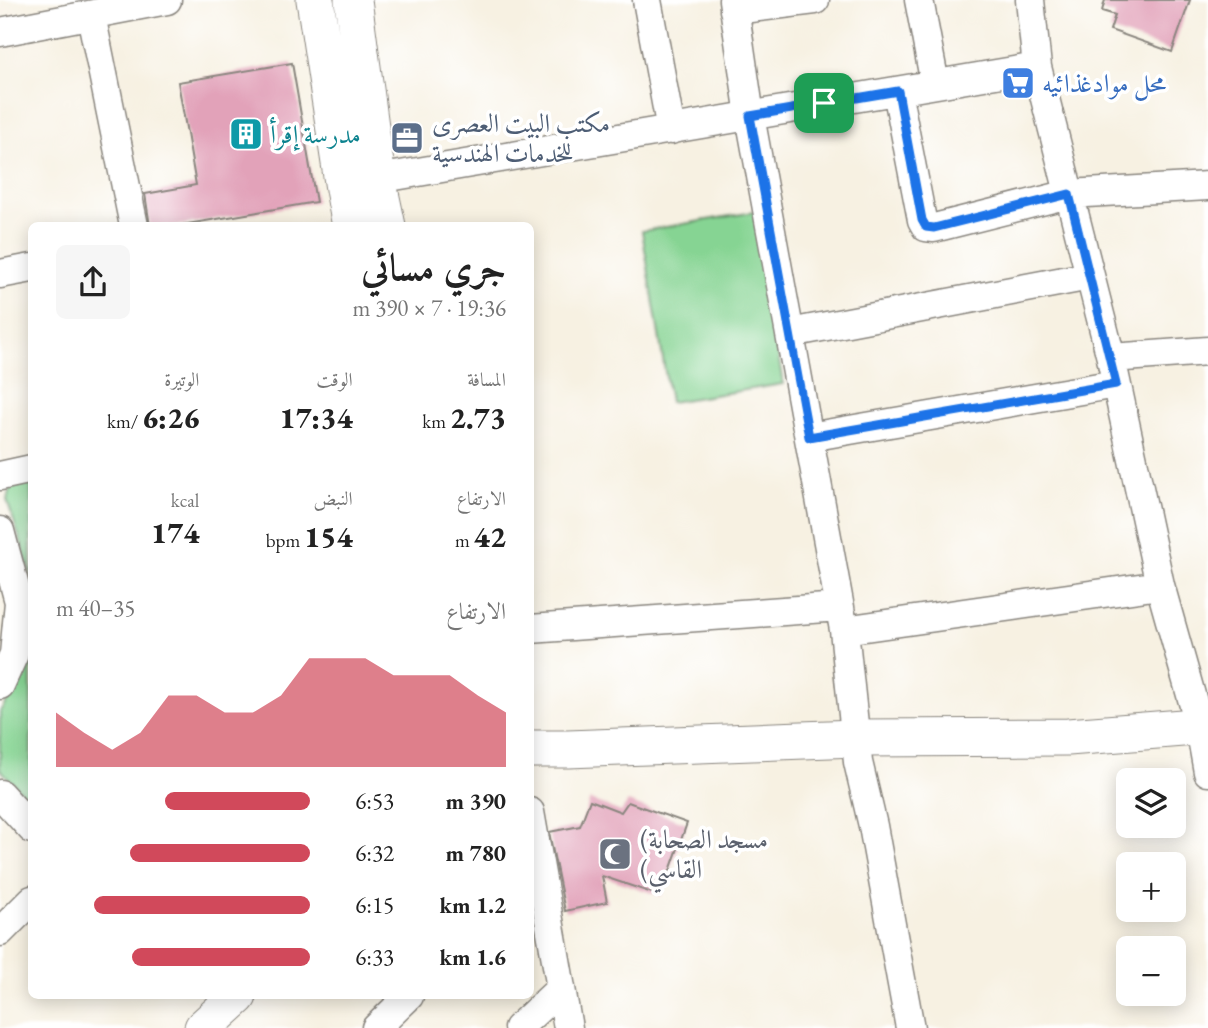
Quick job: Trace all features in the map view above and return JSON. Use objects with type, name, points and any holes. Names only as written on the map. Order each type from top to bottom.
[{"type":"main road","points":[[315,0],[350,222]]},
{"type":"main road","points":[[353,0],[377,179],[386,222]]},
{"type":"main road","points":[[534,749],[857,750],[1205,745]]},
{"type":"main road","points":[[534,770],[857,750]]},
{"type":"main road","points":[[204,1028],[236,999]]},
{"type":"street","points":[[0,32],[167,0]]},
{"type":"street","points":[[647,0],[671,130]]},
{"type":"street","points":[[815,0],[734,5],[750,116],[842,618],[857,750],[911,1028]]},
{"type":"street","points":[[919,0],[935,84]]},
{"type":"street","points":[[1030,0],[1037,67],[1113,371],[1160,585],[1205,745]]},
{"type":"street","points":[[91,15],[133,222]]},
{"type":"street","points":[[377,179],[1037,67]]},
{"type":"street","points":[[898,91],[922,220],[926,227],[934,228],[1069,194],[1208,186]]},
{"type":"street","points":[[0,274],[28,269]]},
{"type":"street","points":[[790,333],[1090,276]]},
{"type":"street","points":[[809,437],[1208,351]]},
{"type":"street","points":[[0,476],[28,470]]},
{"type":"street","points":[[0,531],[19,602],[14,654],[0,685]]},
{"type":"street","points":[[534,629],[842,618],[1160,585]]},
{"type":"street","points":[[0,794],[28,825]]},
{"type":"street","points":[[534,854],[568,1028]]},
{"type":"street","points":[[0,932],[28,904]]},
{"type":"street","points":[[518,1028],[561,988]]},
{"type":"street","points":[[376,1028],[407,999]]},
{"type":"green space","points":[[754,212],[783,384],[670,402],[642,231]]},
{"type":"green space","points":[[28,482],[28,566],[7,500],[10,487]]},
{"type":"green space","points":[[28,632],[28,799],[0,769],[0,711],[15,683]]},
{"type":"building","points":[[1105,0],[1190,0],[1172,52],[1110,30],[1115,15],[1102,11]]},
{"type":"building","name":"مدرسة إقرأ","points":[[292,63],[316,202],[199,222],[149,222],[145,194],[196,185],[178,82]]},
{"type":"building","name":"(مسجد الصحابة (القاسي","points":[[590,800],[621,812],[628,802],[687,823],[661,896],[602,876],[607,902],[565,911],[549,832],[580,826]]},
{"type":"place","name":"محل موادغذائيه","points":[[1018,83]]},
{"type":"place","name":"مدرسة إقرأ","points":[[246,134]]},
{"type":"place","name":"مكتب البيت العصرى للخدمات الهندسية","points":[[407,138]]},
{"type":"place","name":"(مسجد الصحابة (القاسي","points":[[615,854]]},
{"type":"route","points":[[898,91],[922,220],[926,227],[934,228],[1069,194],[1116,384],[809,437],[750,116],[824,103],[898,91]]}]
